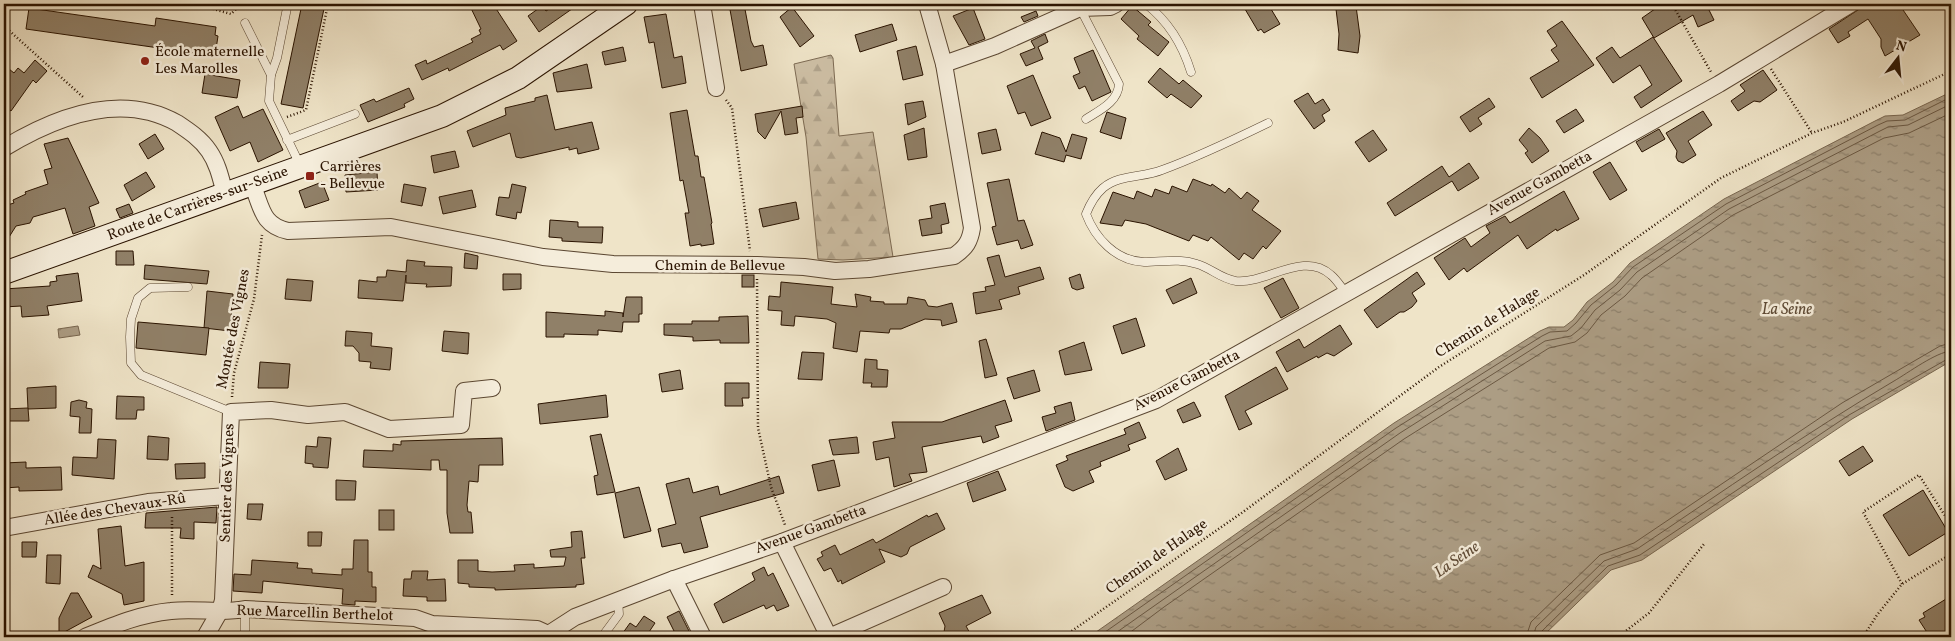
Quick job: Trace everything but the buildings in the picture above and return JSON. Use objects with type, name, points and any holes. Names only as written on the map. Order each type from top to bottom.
[{"type":"street","name":"Route de Carrières-sur-Seine","points":[[4,273],[442,116],[481,98],[534,68],[626,4]]},
{"type":"street","points":[[702,4],[716,88]]},
{"type":"street","name":"Chemin de Bellevue","points":[[268,223],[276,228],[288,231],[390,228],[578,262],[651,265],[804,266],[835,270],[869,270],[954,256],[964,249],[970,240],[972,228],[944,64],[927,4]]},
{"type":"street","points":[[944,64],[995,46],[1080,8],[1110,7],[1116,4]]},
{"type":"street","name":"Avenue Gambetta","points":[[546,635],[575,617],[618,600],[786,540],[1156,400],[1719,84],[1851,4]]},
{"type":"street","points":[[4,148],[34,130],[97,109],[133,108],[161,114],[188,130],[209,151],[218,167],[225,194]]},
{"type":"street","points":[[252,184],[268,223]]},
{"type":"street","name":"Sentier des Vignes","points":[[220,611],[223,600],[231,412],[271,410],[308,414],[345,412],[389,430],[461,425],[464,391],[492,388]]},
{"type":"street","name":"Allée des Chevaux-Rû","points":[[4,528],[172,499],[227,496]]},
{"type":"street","points":[[786,540],[829,637],[943,587]]},
{"type":"street","points":[[674,579],[703,637]]},
{"type":"street","name":"Rue Marcellin Berthelot","points":[[86,637],[129,618],[172,611],[245,609],[415,618],[432,624],[537,629],[546,635]]},
{"type":"street","points":[[205,637],[220,611]]},
{"type":"lane","points":[[1146,4],[1169,27],[1185,51],[1191,72]]},
{"type":"lane","points":[[287,8],[277,58],[271,75],[269,100],[300,167]]},
{"type":"lane","points":[[1080,8],[1119,84],[1118,94],[1112,101],[1086,119]]},
{"type":"lane","points":[[244,23],[271,75]]},
{"type":"lane","points":[[287,140],[355,114]]},
{"type":"lane","points":[[1268,123],[1205,154],[1158,172],[1119,179],[1102,188],[1092,201],[1086,214],[1092,230],[1104,245],[1125,257],[1143,262],[1172,259],[1198,264],[1236,281],[1260,279],[1295,266],[1314,268],[1330,274],[1346,293]]},
{"type":"lane","points":[[188,287],[150,288],[138,298],[131,319],[131,363],[141,375],[231,412]]},
{"type":"lane","points":[[602,637],[618,614],[618,600]]},
{"type":"lane","points":[[244,637],[245,609]]},
{"type":"path","points":[[196,4],[231,14],[241,4]]},
{"type":"path","points":[[278,120],[306,110],[328,4]]},
{"type":"path","points":[[1672,4],[1719,84]]},
{"type":"path","points":[[4,26],[83,97],[89,112]]},
{"type":"path","points":[[1763,58],[1812,133]]},
{"type":"path","name":"Chemin de Halage","points":[[1062,637],[1243,512],[1439,367],[1584,275],[1721,178],[1812,133],[1843,122],[1951,71]]},
{"type":"path","points":[[716,88],[732,108],[754,265],[758,428],[771,487],[786,540]]},
{"type":"path","name":"Montée des Vignes","points":[[231,412],[234,373],[254,299],[262,234],[268,223]]},
{"type":"path","points":[[1902,584],[1864,512],[1919,475],[1951,525]]},
{"type":"path","points":[[172,499],[172,611]]},
{"type":"path","points":[[1618,637],[1649,613],[1704,544]]},
{"type":"path","points":[[1864,637],[1877,615],[1902,584],[1951,554]]},
{"type":"green space","points":[[831,55],[833,58],[839,136],[873,132],[893,257],[843,260],[818,259],[806,137],[794,64]]},
{"type":"water","name":"La Seine","points":[[1951,92],[1951,361],[1852,419],[1642,560],[1611,570],[1542,637],[1089,637],[1394,423],[1540,331],[1549,327],[1564,327],[1573,320],[1587,302],[1613,282],[1630,263],[1724,199],[1885,116],[1903,115]]},
{"type":"water","points":[[78,326],[80,335],[59,338],[58,329]]},
{"type":"place","name":"École maternelle Les Marolles","points":[[145,61]]},
{"type":"place","name":"Carrières - Bellevue","points":[[310,176]]}]
